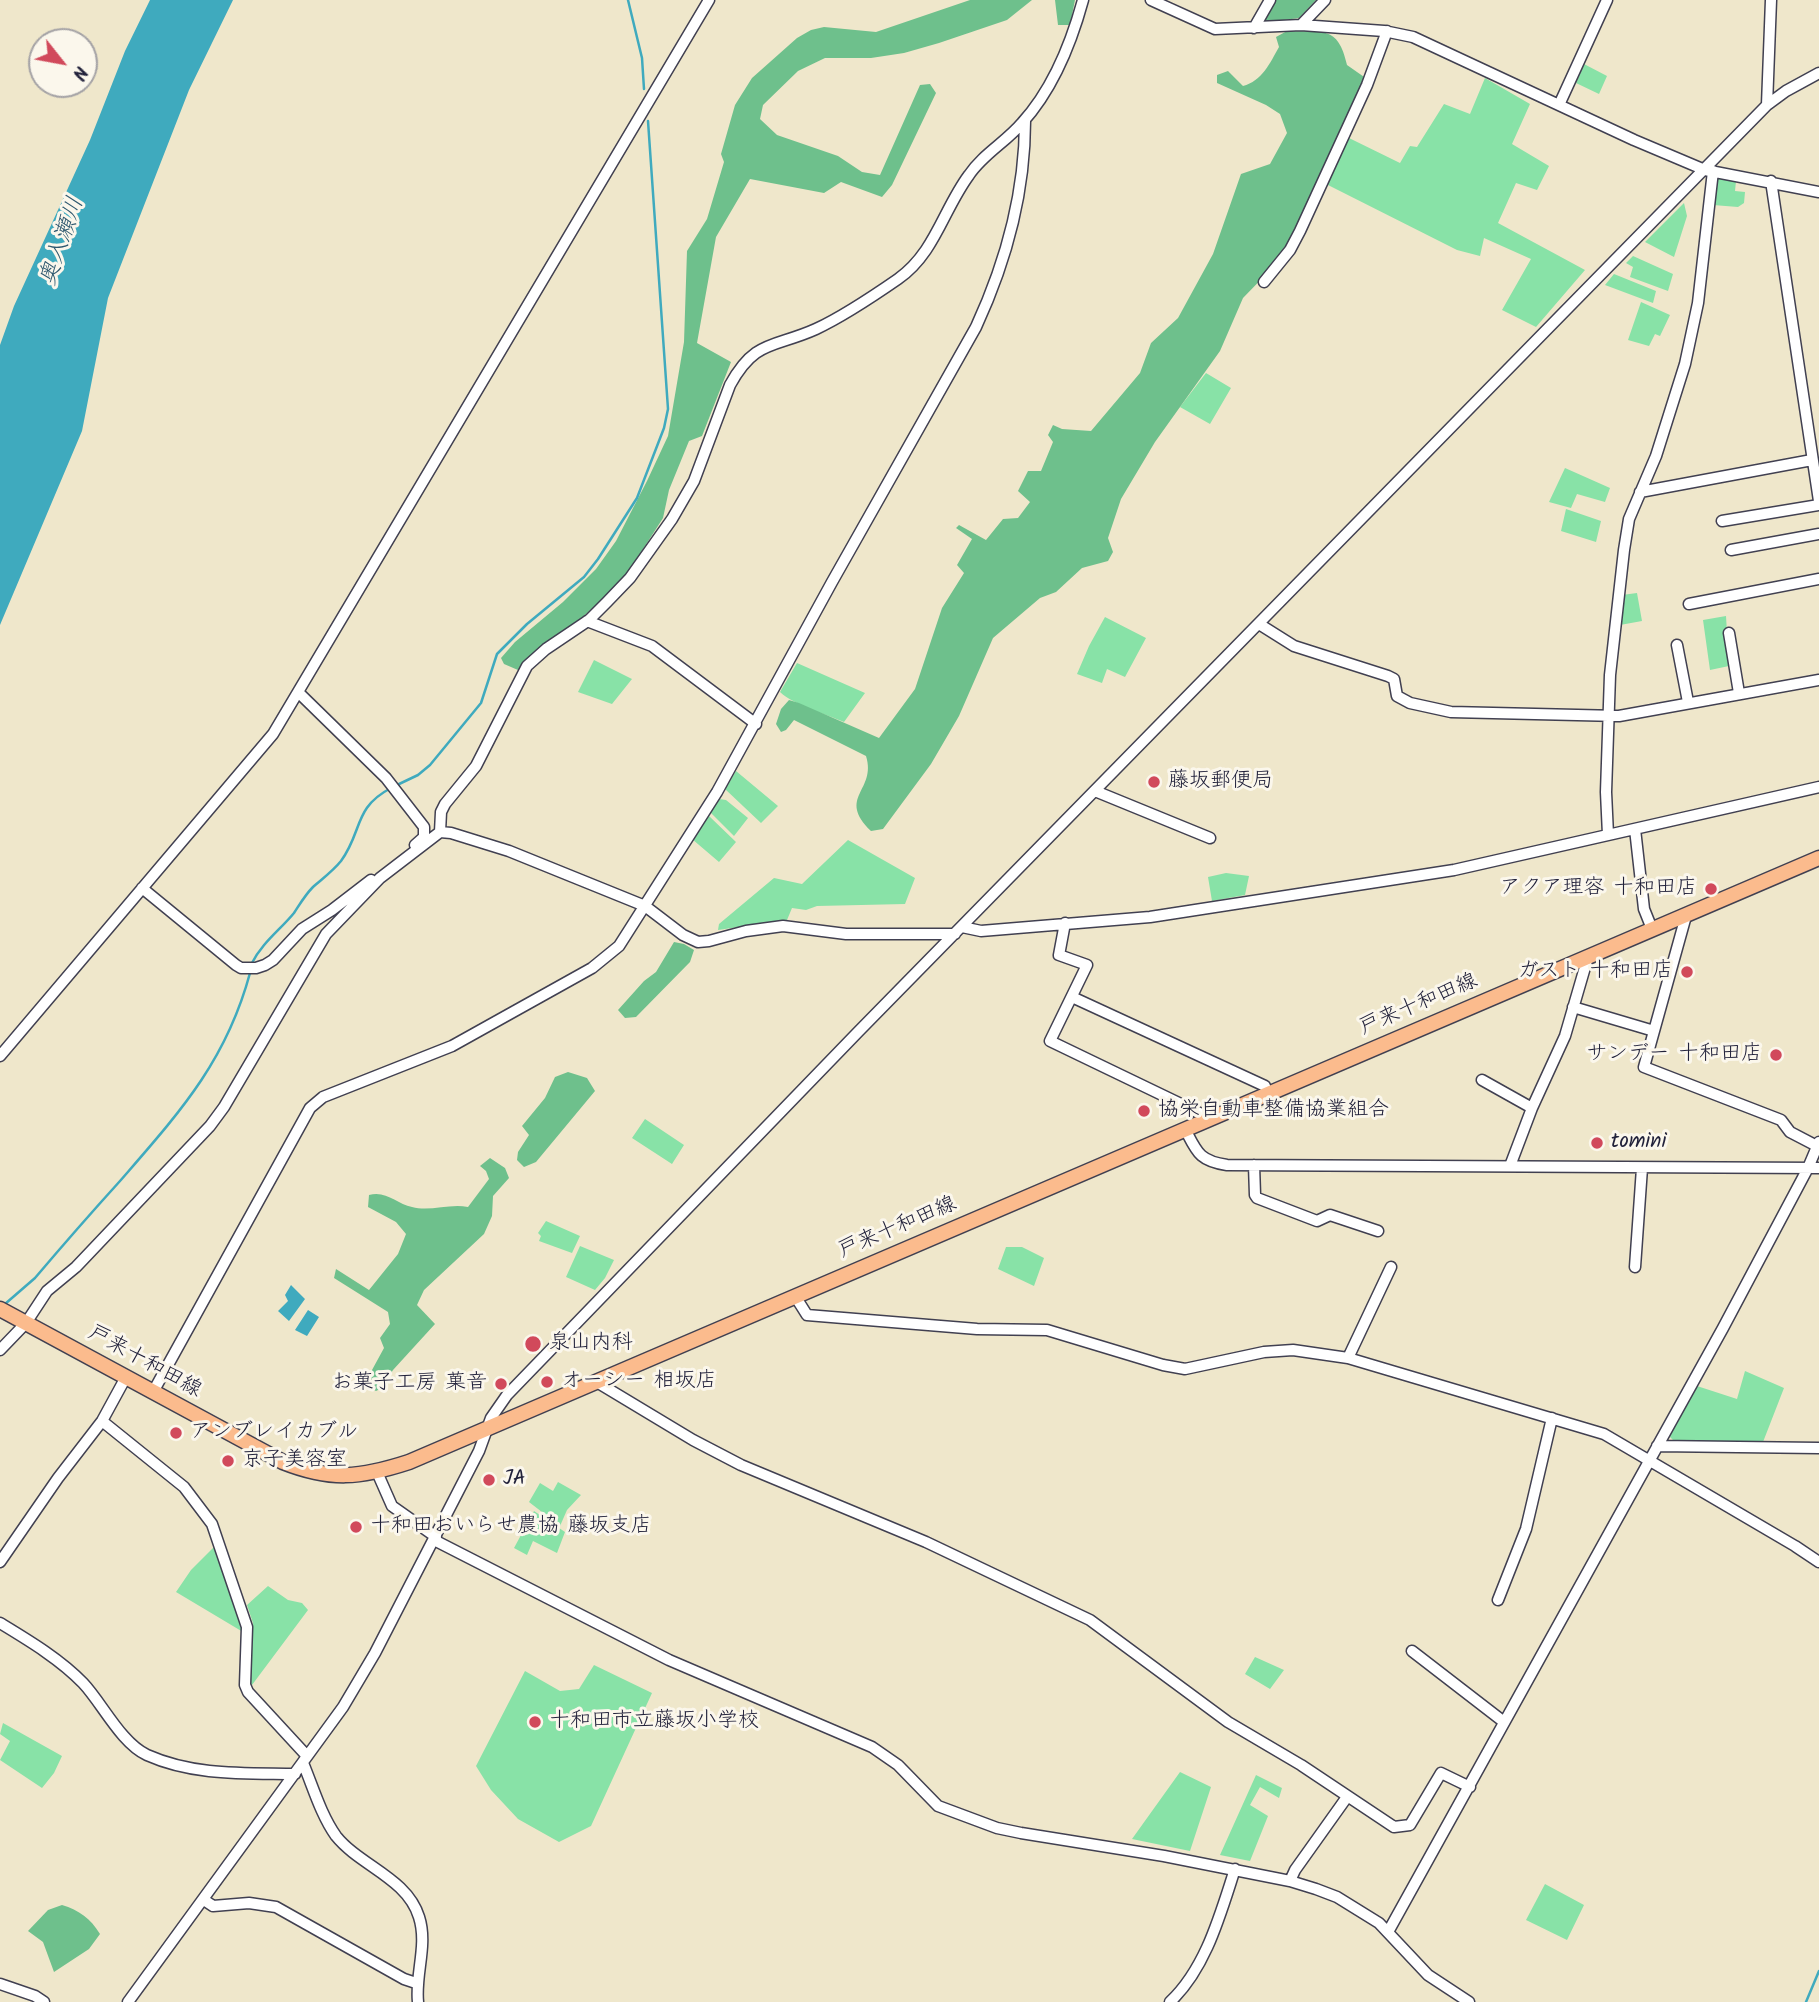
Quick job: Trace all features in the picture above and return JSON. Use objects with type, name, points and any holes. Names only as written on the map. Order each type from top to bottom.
[{"type":"main road","name":"戸来十和田線","points":[[4,1311],[241,1440],[302,1469],[337,1476],[377,1472],[409,1462],[1819,858]]},
{"type":"street","points":[[0,1056],[273,734],[709,0]]},
{"type":"street","points":[[440,832],[441,812],[445,804],[476,766],[527,666],[546,649],[587,621],[630,578],[687,496],[730,384],[738,370],[768,345],[817,328],[914,267],[933,240],[970,172],[1024,121],[1055,74],[1071,41],[1083,0]]},
{"type":"street","points":[[1151,0],[1215,29],[1301,25],[1387,31],[1413,37],[1709,171],[1819,192]]},
{"type":"street","points":[[1254,28],[1270,0]]},
{"type":"street","points":[[1301,25],[1325,0]]},
{"type":"street","points":[[1559,105],[1607,0]]},
{"type":"street","points":[[1767,105],[1771,0]]},
{"type":"street","points":[[1264,282],[1290,250],[1300,231],[1357,110],[1387,31]]},
{"type":"street","points":[[128,2002],[295,1774],[361,1678],[435,1539],[479,1451],[486,1429],[507,1395],[958,930],[1709,171],[1767,105],[1819,73]]},
{"type":"street","points":[[153,1392],[310,1108],[323,1097],[452,1046],[592,968],[619,946],[717,792],[832,582],[953,372],[989,301],[1018,206],[1024,121]]},
{"type":"street","points":[[1608,835],[1606,792],[1610,675],[1624,550],[1629,519],[1656,456],[1685,364],[1698,303],[1709,171]]},
{"type":"street","points":[[1722,521],[1819,503],[1812,460],[1815,446],[1771,181]]},
{"type":"street","points":[[1640,492],[1812,460]]},
{"type":"street","points":[[1731,550],[1819,534]]},
{"type":"street","points":[[1689,604],[1819,579]]},
{"type":"street","points":[[587,621],[652,646],[756,724]]},
{"type":"street","points":[[1259,624],[1294,646],[1394,679],[1397,696],[1410,703],[1451,712],[1619,716],[1819,680]]},
{"type":"street","points":[[1729,633],[1740,693]]},
{"type":"street","points":[[1677,645],[1688,702]]},
{"type":"street","points":[[298,692],[394,789],[425,831],[424,837],[411,849],[408,856]]},
{"type":"street","points":[[0,1350],[26,1323],[47,1291],[76,1267],[210,1126],[230,1097],[326,934],[384,875],[440,832],[509,851],[645,906],[683,935],[698,942],[783,926],[846,934],[981,931],[1163,915],[1440,873],[1819,787]]},
{"type":"street","points":[[1095,791],[1210,838]]},
{"type":"street","points":[[1635,829],[1644,909],[1652,929]]},
{"type":"street","points":[[142,888],[224,957],[241,968],[252,968],[273,960],[302,929],[376,877],[384,875]]},
{"type":"street","points":[[1388,1932],[1814,1168],[1818,1144],[1790,1132],[1781,1120],[1644,1067],[1686,916]]},
{"type":"street","points":[[1065,923],[1059,955],[1087,965],[1050,1041],[1210,1118]]},
{"type":"street","points":[[1510,1166],[1532,1108],[1565,1036],[1588,957]]},
{"type":"street","points":[[1072,997],[1265,1086],[1267,1093]]},
{"type":"street","points":[[1573,1007],[1654,1031]]},
{"type":"street","points":[[1482,1080],[1532,1108]]},
{"type":"street","points":[[1185,1129],[1205,1160],[1227,1165],[1814,1168]]},
{"type":"street","points":[[1254,1165],[1256,1198],[1317,1221],[1330,1215],[1378,1231]]},
{"type":"street","points":[[1635,1267],[1642,1168]]},
{"type":"street","points":[[1348,1358],[1391,1267]]},
{"type":"street","points":[[795,1296],[807,1315],[977,1329],[1048,1330],[1163,1365],[1185,1369],[1264,1352],[1293,1350],[1348,1358],[1604,1434],[1819,1562]]},
{"type":"street","points":[[0,1562],[58,1478],[102,1422],[126,1377]]},
{"type":"street","points":[[595,1381],[693,1440],[741,1465],[926,1542],[1090,1620],[1228,1722],[1301,1765],[1394,1827],[1403,1828],[1410,1825],[1441,1773],[1470,1787]]},
{"type":"street","points":[[1498,1600],[1526,1529],[1552,1418]]},
{"type":"street","points":[[102,1422],[184,1487],[212,1524],[246,1620],[245,1685],[248,1692],[305,1760],[317,1798],[336,1835],[404,1891],[419,1917],[422,1939],[416,1983],[418,2002]]},
{"type":"street","points":[[1657,1446],[1819,1448]]},
{"type":"street","points":[[377,1472],[392,1506],[435,1539],[670,1660],[873,1746],[898,1765],[938,1806],[997,1828],[1235,1869],[1290,1881],[1337,1897],[1379,1923],[1428,1975],[1469,2002]]},
{"type":"street","points":[[0,1623],[41,1649],[84,1683],[127,1738],[146,1755],[205,1772],[295,1774]]},
{"type":"street","points":[[1412,1651],[1504,1722]]},
{"type":"street","points":[[1290,1881],[1347,1797]]},
{"type":"street","points":[[1170,2002],[1204,1956],[1235,1869]]},
{"type":"street","points":[[204,1900],[213,1906],[249,1903],[276,1907],[404,1979],[416,1983]]},
{"type":"street","points":[[0,1984],[44,2002]]},
{"type":"green space","points":[[970,0],[1032,0],[1007,20],[904,53],[871,58],[825,58],[798,71],[763,105],[760,119],[777,135],[838,156],[862,172],[880,175],[920,85],[930,84],[936,93],[892,185],[882,197],[841,182],[824,193],[750,179],[716,237],[697,343],[731,362],[702,436],[689,441],[669,490],[663,518],[622,582],[578,621],[551,639],[518,670],[504,664],[501,658],[515,642],[563,602],[596,569],[616,541],[668,436],[684,342],[687,251],[707,219],[724,162],[721,154],[735,105],[752,78],[797,38],[811,30],[824,27],[876,32]]},
{"type":"green space","points":[[1055,0],[1075,0],[1070,25],[1058,25]]},
{"type":"green space","points":[[1275,0],[1316,0],[1299,18],[1269,22],[1263,19]]},
{"type":"green space","points":[[1287,31],[1327,33],[1339,43],[1347,65],[1367,79],[1301,225],[1278,262],[1243,298],[1220,351],[1155,442],[1121,499],[1108,538],[1113,552],[1108,561],[1082,568],[1056,592],[1040,598],[993,638],[959,716],[931,764],[883,829],[871,831],[857,810],[868,768],[866,756],[794,720],[781,732],[776,724],[781,709],[789,700],[879,738],[915,689],[942,608],[964,573],[957,565],[972,539],[956,528],[959,525],[986,540],[1003,519],[1018,518],[1030,502],[1018,491],[1028,471],[1041,471],[1053,442],[1048,435],[1053,425],[1062,429],[1091,431],[1140,373],[1151,343],[1178,318],[1213,254],[1241,174],[1270,164],[1287,133],[1280,114],[1217,83],[1217,75],[1228,71],[1243,86],[1250,84],[1265,71],[1279,47],[1276,37]]},
{"type":"green space","points":[[1584,64],[1607,76],[1599,94],[1576,83]]},
{"type":"green space","points":[[1485,78],[1530,104],[1512,144],[1549,166],[1537,190],[1516,183],[1498,223],[1585,270],[1536,327],[1502,310],[1531,259],[1484,238],[1480,256],[1457,250],[1326,184],[1349,138],[1400,163],[1410,146],[1417,147],[1444,104],[1470,114]]},
{"type":"green space","points":[[1716,176],[1736,181],[1735,191],[1745,192],[1744,203],[1738,207],[1713,205]]},
{"type":"green space","points":[[1684,203],[1687,216],[1674,257],[1645,242]]},
{"type":"green space","points":[[1633,256],[1673,274],[1668,291],[1630,277],[1633,267],[1626,263]]},
{"type":"green space","points":[[1614,274],[1656,291],[1653,303],[1605,285]]},
{"type":"green space","points":[[1641,302],[1670,315],[1660,336],[1655,334],[1649,346],[1628,340]]},
{"type":"green space","points":[[1206,373],[1231,388],[1210,424],[1180,407]]},
{"type":"green space","points":[[1565,468],[1610,488],[1605,502],[1577,494],[1571,508],[1549,502]]},
{"type":"green space","points":[[1566,509],[1601,521],[1596,542],[1561,531]]},
{"type":"green space","points":[[1637,593],[1642,621],[1620,625],[1622,595]]},
{"type":"green space","points":[[1726,616],[1729,666],[1710,670],[1703,620]]},
{"type":"green space","points":[[1105,617],[1146,638],[1125,677],[1107,669],[1102,683],[1077,674]]},
{"type":"green space","points":[[594,660],[632,679],[612,704],[578,692]]},
{"type":"green space","points":[[797,663],[865,693],[844,722],[801,705],[780,692]]},
{"type":"green space","points":[[736,771],[778,806],[761,823],[725,789]]},
{"type":"green space","points":[[719,799],[726,800],[748,818],[734,836],[710,812]]},
{"type":"green space","points":[[709,816],[736,842],[719,862],[692,839]]},
{"type":"green space","points":[[848,840],[915,878],[905,904],[817,906],[806,910],[792,908],[787,920],[718,930],[719,924],[774,878],[802,884]]},
{"type":"green space","points":[[1226,873],[1249,876],[1245,895],[1212,901],[1208,877]]},
{"type":"green space","points":[[674,942],[694,950],[690,962],[636,1017],[625,1018],[618,1010],[644,981],[656,972]]},
{"type":"green space","points":[[568,1072],[587,1078],[595,1091],[536,1162],[524,1167],[517,1160],[518,1152],[529,1135],[522,1126],[545,1098],[555,1077]]},
{"type":"green space","points":[[645,1119],[684,1145],[672,1164],[632,1138]]},
{"type":"green space","points":[[490,1158],[505,1168],[509,1178],[493,1196],[492,1216],[484,1234],[424,1290],[417,1305],[435,1324],[393,1370],[382,1388],[376,1391],[368,1387],[366,1381],[384,1348],[380,1338],[390,1324],[388,1312],[334,1278],[336,1269],[369,1290],[398,1254],[406,1234],[396,1222],[368,1207],[369,1195],[381,1194],[419,1208],[468,1207],[489,1179],[480,1166]]},
{"type":"green space","points":[[546,1221],[580,1236],[572,1253],[539,1241],[541,1236],[538,1233]]},
{"type":"green space","points":[[580,1246],[614,1260],[595,1290],[566,1277]]},
{"type":"green space","points":[[1006,1247],[1022,1247],[1044,1258],[1034,1286],[998,1269]]},
{"type":"green space","points":[[1745,1371],[1784,1388],[1763,1442],[1674,1441],[1668,1435],[1697,1386],[1737,1399]]},
{"type":"green space","points":[[558,1482],[581,1495],[567,1510],[560,1526],[529,1502],[540,1483],[553,1491]]},
{"type":"green space","points":[[534,1511],[565,1532],[557,1553],[533,1541],[527,1555],[514,1548]]},
{"type":"green space","points":[[214,1547],[242,1621],[243,1632],[176,1592],[191,1570]]},
{"type":"green space","points":[[268,1586],[288,1600],[302,1603],[308,1610],[252,1685],[248,1682],[253,1623],[247,1605]]},
{"type":"green space","points":[[1255,1657],[1284,1670],[1270,1689],[1245,1674]]},
{"type":"green space","points":[[594,1665],[652,1693],[591,1826],[559,1842],[518,1819],[491,1790],[476,1766],[525,1671],[560,1691],[579,1689]]},
{"type":"green space","points":[[3,1723],[62,1756],[54,1773],[42,1788],[0,1760],[10,1741],[0,1734]]},
{"type":"green space","points":[[1180,1772],[1211,1787],[1190,1851],[1132,1839]]},
{"type":"green space","points":[[1256,1775],[1282,1788],[1279,1798],[1260,1787],[1250,1805],[1268,1816],[1250,1861],[1220,1855]]},
{"type":"green space","points":[[1545,1884],[1584,1905],[1567,1940],[1526,1920]]},
{"type":"green space","points":[[62,1905],[84,1916],[100,1934],[89,1949],[54,1972],[43,1942],[28,1931],[48,1910]]},
{"type":"water","name":"奥入瀬川","points":[[150,0],[233,0],[189,90],[108,298],[82,431],[0,625],[0,345],[14,306],[90,140],[125,51]]},
{"type":"water","points":[[291,1285],[305,1299],[289,1321],[278,1311],[288,1301],[285,1295]]},
{"type":"water","points":[[308,1310],[319,1317],[307,1336],[295,1330]]},
{"type":"waterway","points":[[628,0],[642,58],[644,89]]},
{"type":"waterway","points":[[397,785],[418,775],[430,765],[481,703],[497,654],[527,624],[584,577],[598,559],[637,498],[664,428],[668,409],[648,121]]},
{"type":"waterway","points":[[252,963],[310,890],[341,861],[370,804],[391,788]]},
{"type":"waterway","points":[[5,1304],[35,1278],[181,1109],[214,1060],[228,1033],[250,973]]},
{"type":"waterway","points":[[1806,2002],[1819,1971]]},
{"type":"place","name":"藤坂郵便局","points":[[1154,782]]},
{"type":"place","name":"アクア理容 十和田店","points":[[1711,889]]},
{"type":"place","name":"ガスト 十和田店","points":[[1687,972]]},
{"type":"place","name":"サンデー 十和田店","points":[[1776,1055]]},
{"type":"place","name":"協栄自動車整備協業組合","points":[[1144,1111]]},
{"type":"place","name":"tomini","points":[[1597,1143]]},
{"type":"place","name":"泉山内科","points":[[533,1344]]},
{"type":"place","name":"オーシー 相坂店","points":[[547,1382]]},
{"type":"place","name":"お菓子工房 菓音","points":[[501,1384]]},
{"type":"place","name":"アンブレイカブル","points":[[176,1433]]},
{"type":"place","name":"京子美容室","points":[[228,1461]]},
{"type":"place","name":"JA","points":[[489,1480]]},
{"type":"place","name":"十和田おいらせ農協 藤坂支店","points":[[356,1527]]},
{"type":"place","name":"十和田市立藤坂小学校","points":[[535,1722]]}]
